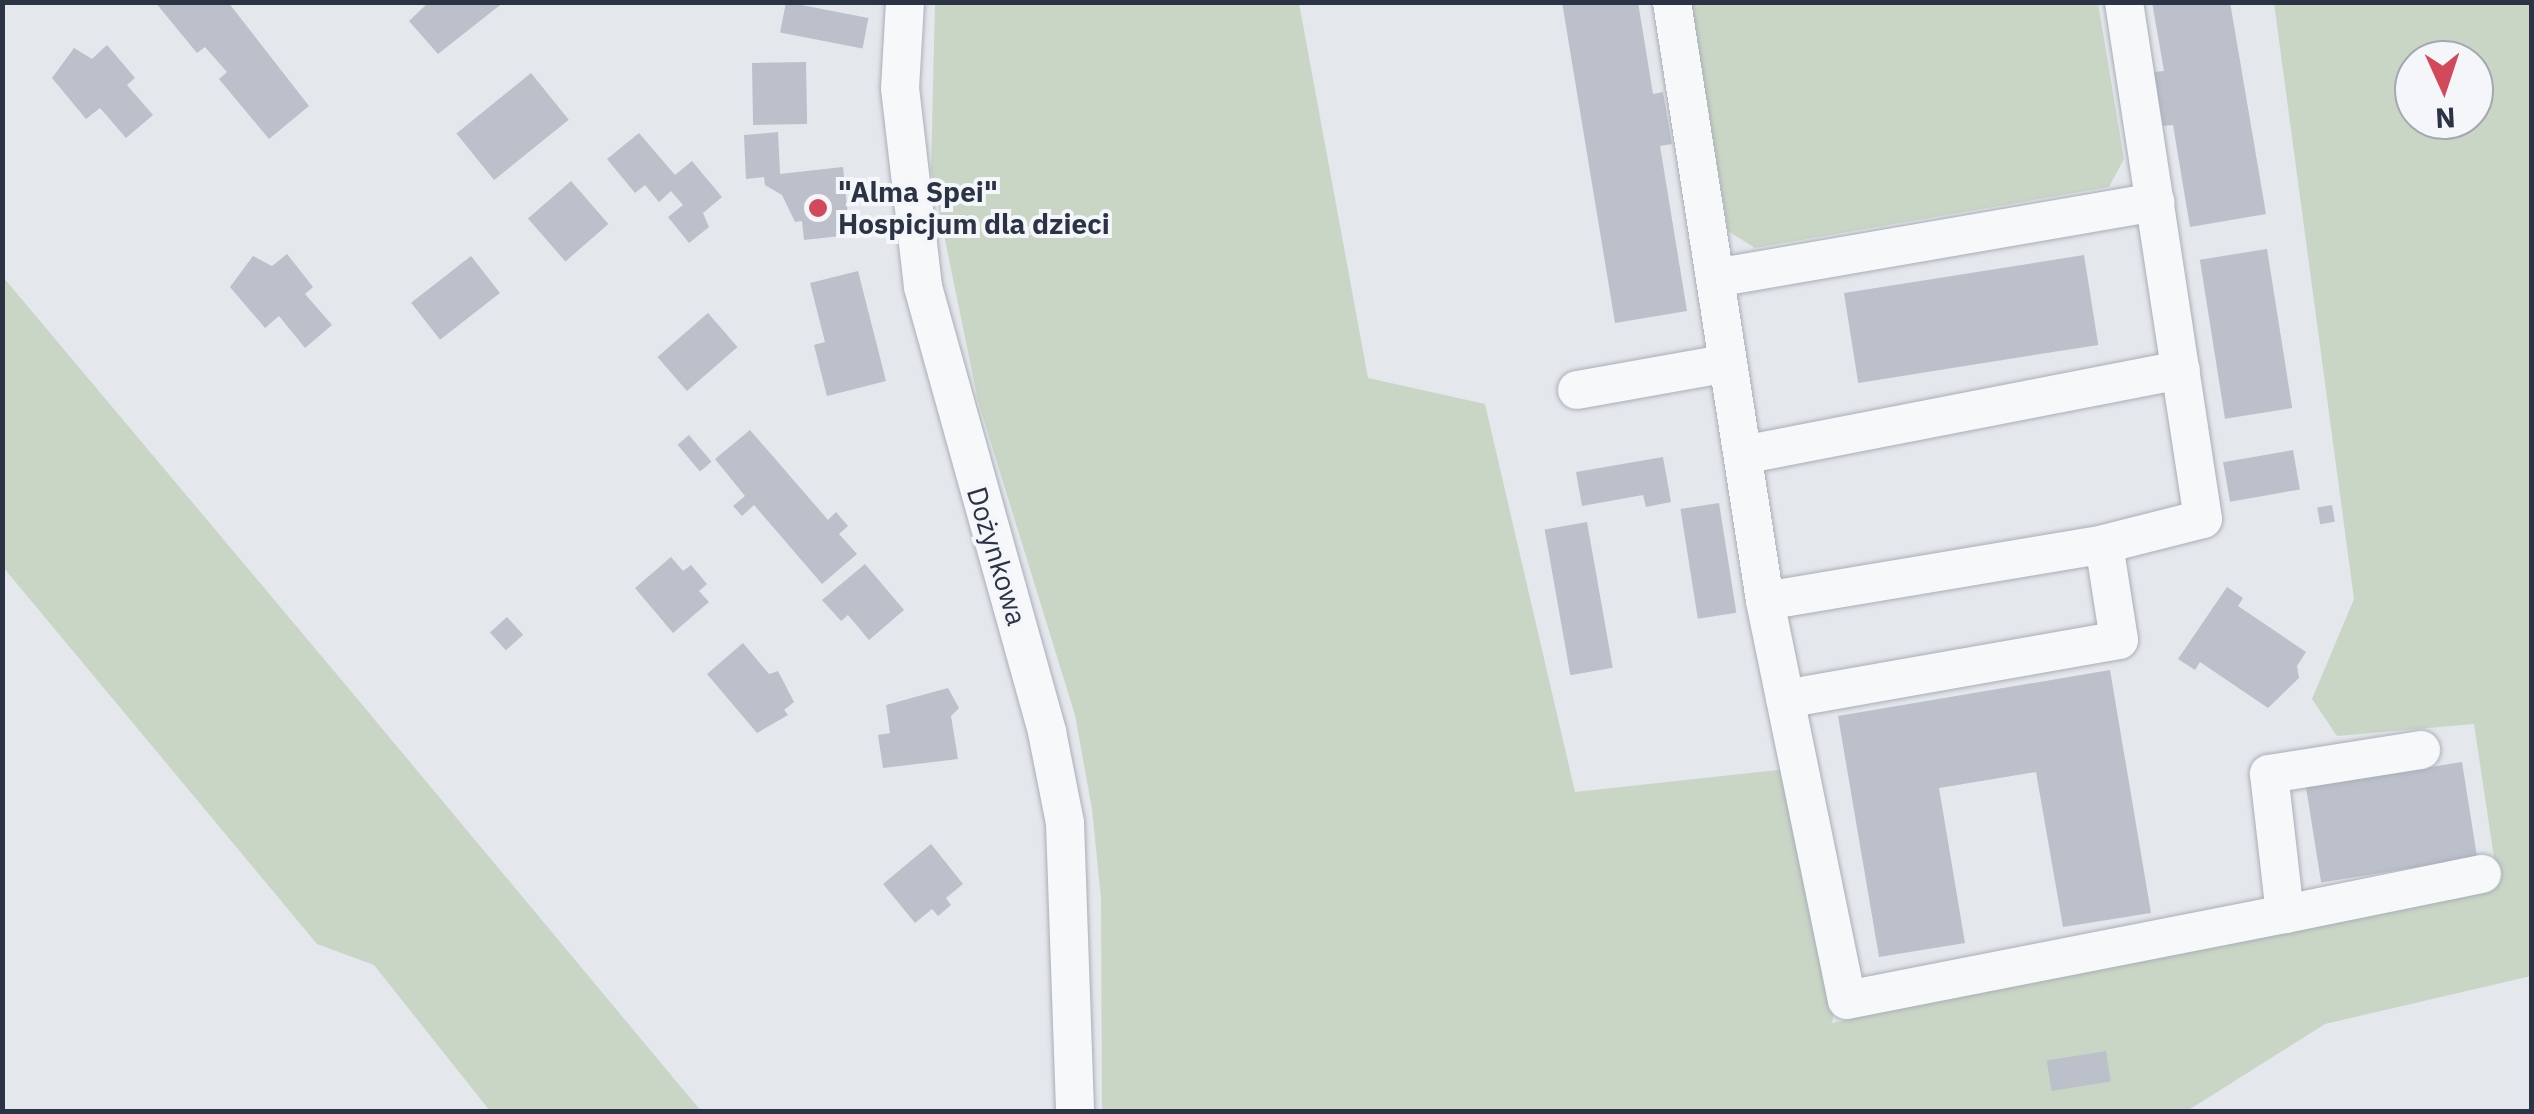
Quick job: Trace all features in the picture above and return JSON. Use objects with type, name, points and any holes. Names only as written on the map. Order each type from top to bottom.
[{"type":"street","name":"Dożynkowa","points":[[904,2],[903,143],[923,287],[1047,732],[1065,823],[1075,1112]]},
{"type":"street","points":[[1672,2],[1765,601],[1847,1000],[2482,874]]},
{"type":"street","points":[[1765,601],[2104,544],[2204,519],[2124,2]]},
{"type":"street","points":[[1715,278],[2155,202]]},
{"type":"street","points":[[1577,390],[1728,363]]},
{"type":"street","points":[[1742,455],[2180,370]]},
{"type":"street","points":[[1785,699],[2119,640],[2104,544]]},
{"type":"street","points":[[2285,914],[2269,774],[2421,750]]},
{"type":"green space","points":[[935,3],[1299,3],[1368,378],[1485,404],[1575,792],[1787,769],[1835,1008],[1832,1023],[2498,884],[2474,724],[2337,736],[2312,699],[2354,599],[2274,3],[2531,3],[2531,976],[2325,1024],[2187,1111],[1102,1111],[1101,898],[1092,809],[1075,715],[978,401],[931,171]]},
{"type":"green space","points":[[1691,3],[2098,3],[2124,159],[2109,187],[1755,248],[1728,231]]},
{"type":"green space","points":[[3,277],[701,1111],[490,1111],[374,965],[317,944],[3,567]]},
{"type":"building","points":[[155,2],[228,2],[309,106],[269,139],[219,79],[227,72],[205,47],[197,53]]},
{"type":"building","points":[[429,2],[504,2],[438,54],[409,21]]},
{"type":"building","points":[[786,2],[868,18],[863,48],[780,32]]},
{"type":"building","points":[[1562,2],[1638,2],[1653,94],[1663,92],[1672,144],[1660,146],[1687,311],[1615,323]]},
{"type":"building","points":[[2152,2],[2230,2],[2266,214],[2190,227],[2173,125],[2163,126],[2154,72],[2164,71]]},
{"type":"building","points":[[107,45],[135,78],[127,85],[153,115],[126,138],[100,108],[86,119],[52,78],[74,48],[92,59]]},
{"type":"building","points":[[806,62],[807,124],[753,125],[752,63]]},
{"type":"building","points":[[531,73],[569,120],[494,180],[456,133]]},
{"type":"building","name":"\"Alma Spei\" Hospicjum dla dzieci","points":[[778,132],[780,174],[843,167],[850,235],[804,240],[802,221],[795,222],[782,195],[765,185],[764,177],[746,179],[744,135]]},
{"type":"building","points":[[639,133],[675,175],[692,161],[722,197],[703,213],[709,227],[689,243],[668,217],[683,205],[671,191],[659,202],[645,185],[635,193],[607,159]]},
{"type":"building","points":[[571,181],[608,224],[565,261],[528,218]]},
{"type":"building","points":[[2267,249],[2292,408],[2225,419],[2200,260]]},
{"type":"building","points":[[287,254],[313,287],[305,294],[332,325],[305,348],[279,316],[265,328],[230,287],[253,256],[272,266]]},
{"type":"building","points":[[2084,255],[2098,345],[1858,383],[1844,293]]},
{"type":"building","points":[[471,256],[500,293],[440,340],[411,303]]},
{"type":"building","points":[[858,271],[886,381],[827,396],[814,345],[825,342],[810,283]]},
{"type":"building","points":[[708,313],[738,347],[687,391],[657,357]]},
{"type":"building","points":[[750,430],[828,520],[836,512],[848,526],[839,534],[857,554],[822,584],[754,505],[742,516],[733,506],[745,496],[715,459]]},
{"type":"building","points":[[689,435],[711,462],[700,471],[678,445]]},
{"type":"building","points":[[2293,450],[2300,489],[2230,502],[2223,462]]},
{"type":"building","points":[[1663,457],[1671,502],[1646,507],[1643,495],[1582,506],[1576,472]]},
{"type":"building","points":[[1719,503],[1736,613],[1698,619],[1680,509]]},
{"type":"building","points":[[2332,505],[2335,522],[2320,524],[2317,508]]},
{"type":"building","points":[[1587,522],[1613,668],[1570,675],[1545,529]]},
{"type":"building","points":[[671,557],[683,571],[691,565],[707,584],[699,591],[709,602],[673,633],[635,588]]},
{"type":"building","points":[[865,564],[904,610],[869,640],[848,615],[841,621],[822,600]]},
{"type":"building","points":[[2227,587],[2243,598],[2238,606],[2306,652],[2297,666],[2299,678],[2268,708],[2200,662],[2195,670],[2178,659]]},
{"type":"building","points":[[507,617],[523,635],[506,650],[490,632]]},
{"type":"building","points":[[743,643],[769,674],[778,671],[794,702],[784,710],[788,715],[757,733],[707,674]]},
{"type":"building","points":[[2110,670],[2151,913],[2063,927],[2036,772],[1939,788],[1965,943],[1879,957],[1838,716]]},
{"type":"building","points":[[948,688],[959,708],[951,716],[958,759],[883,768],[878,735],[890,733],[886,705]]},
{"type":"building","points":[[2462,762],[2477,858],[2321,883],[2306,787]]},
{"type":"building","points":[[931,844],[963,884],[946,898],[951,905],[938,916],[932,909],[915,923],[883,884]]},
{"type":"building","points":[[2106,1051],[2111,1082],[2052,1091],[2047,1060]]},
{"type":"place","name":"\"Alma Spei\" Hospicjum dla dzieci","points":[[818,208]]}]
